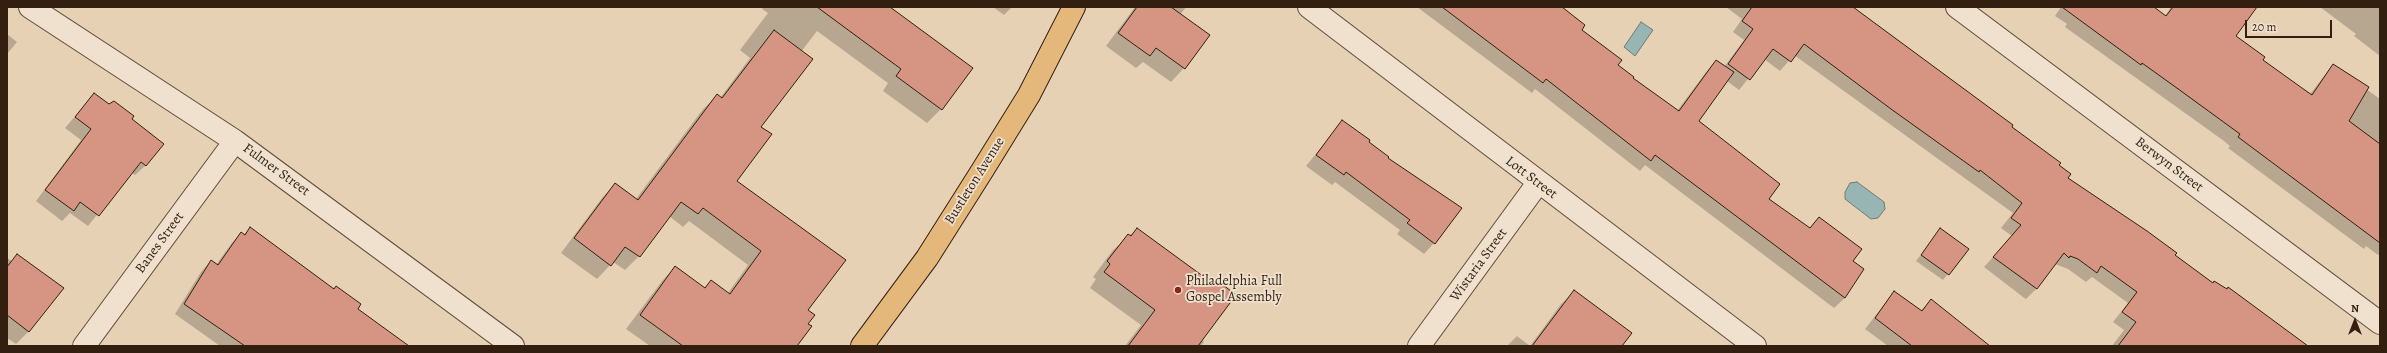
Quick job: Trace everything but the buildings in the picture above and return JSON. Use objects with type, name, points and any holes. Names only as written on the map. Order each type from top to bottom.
[{"type":"main road","name":"Bustleton Avenue","points":[[862,346],[927,258],[982,171],[1029,95],[1074,7]]},
{"type":"street","name":"Fulmer Street","points":[[30,7],[235,141],[513,346]]},
{"type":"street","name":"Lott Street","points":[[1309,7],[1538,183],[1756,346]]},
{"type":"street","name":"Berwyn Street","points":[[1957,7],[2380,323]]},
{"type":"street","name":"Banes Street","points":[[84,346],[235,141]]},
{"type":"street","name":"Wistaria Street","points":[[1419,346],[1538,183]]},
{"type":"water","points":[[1641,22],[1653,30],[1635,56],[1624,47]]},
{"type":"water","points":[[1857,182],[1884,202],[1885,209],[1878,218],[1871,219],[1845,199],[1845,192],[1850,183]]},
{"type":"place","name":"Philadelphia Full Gospel Assembly","points":[[1178,290]]}]
